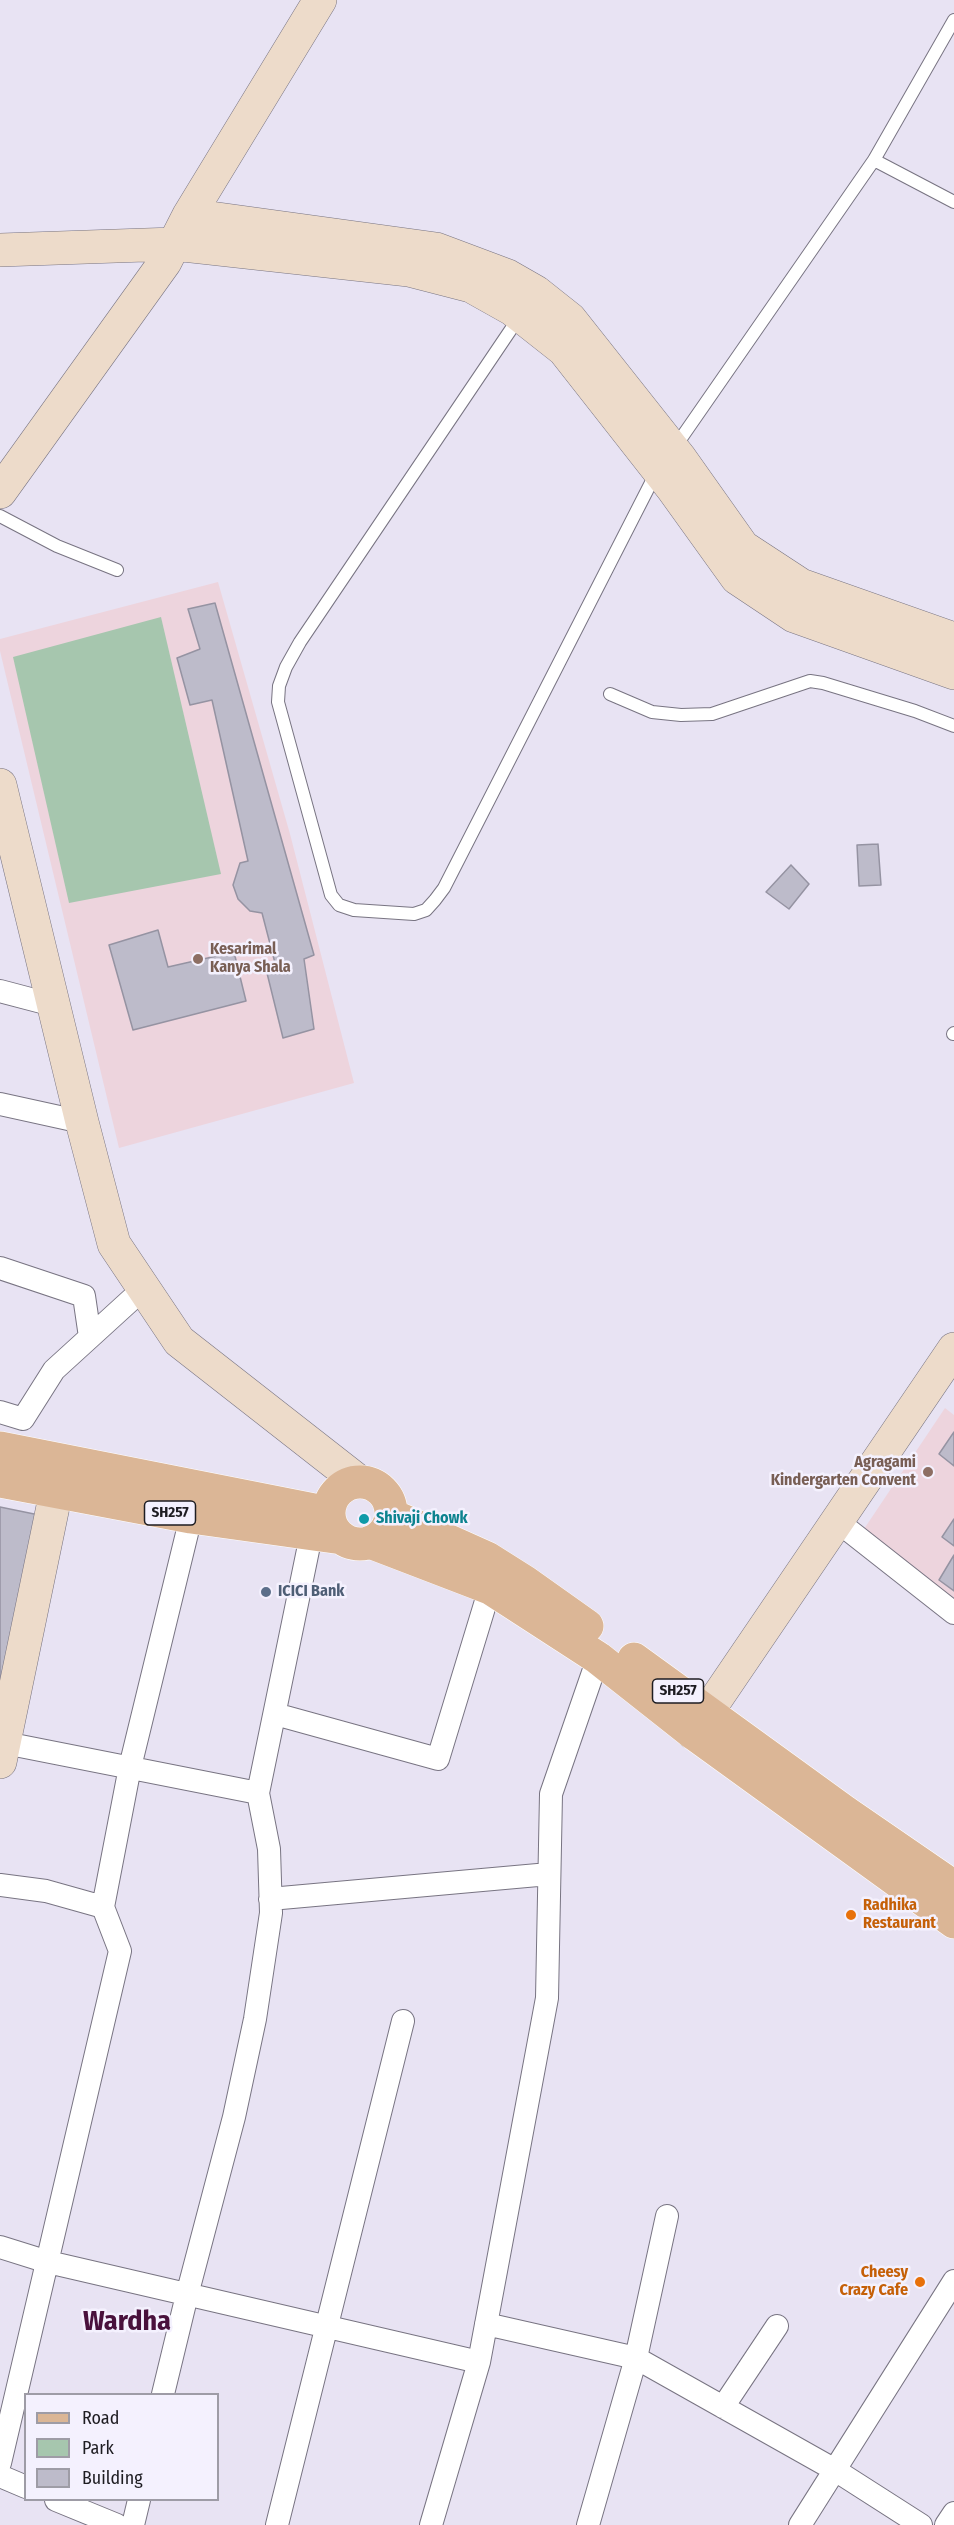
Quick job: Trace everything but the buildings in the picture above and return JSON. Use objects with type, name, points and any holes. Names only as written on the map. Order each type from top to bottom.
[{"type":"main road","points":[[0,492],[165,262],[189,215],[320,0]]},
{"type":"main road","points":[[189,215],[436,249],[508,276],[564,350],[744,547],[801,585],[954,639]]},
{"type":"main road","points":[[0,250],[174,244],[409,270],[528,304]]},
{"type":"main road","points":[[665,461],[673,489],[737,578],[794,616],[954,673]]},
{"type":"main road","points":[[2,798],[114,1244],[179,1341],[350,1475],[384,1492],[389,1501],[391,1515],[386,1530],[329,1525],[333,1486],[350,1475]]},
{"type":"main road","points":[[700,1722],[954,1349]]},
{"type":"main road","name":"SH257","points":[[9,1450],[329,1525],[490,1588],[845,1812],[954,1887]]},
{"type":"main road","name":"SH257","points":[[0,1481],[191,1517],[329,1525]]},
{"type":"main road","points":[[1,1749],[56,1492]]},
{"type":"main road","name":"SH257","points":[[391,1515],[488,1558],[508,1570],[954,1922]]},
{"type":"street","points":[[0,991],[53,1005]]},
{"type":"street","points":[[0,1104],[82,1122]]},
{"type":"street","points":[[0,1268],[84,1296],[90,1337]]},
{"type":"street","points":[[9,1450],[22,1419],[54,1370],[144,1288]]},
{"type":"street","points":[[0,1412],[22,1419]]},
{"type":"street","points":[[0,2463],[120,1951],[103,1907],[130,1767],[191,1517]]},
{"type":"street","points":[[837,1521],[954,1613]]},
{"type":"street","points":[[163,2393],[239,2096],[255,2019],[271,1913],[269,1849],[258,1793],[275,1714],[329,1525]]},
{"type":"street","points":[[275,1714],[438,1759],[490,1588]]},
{"type":"street","points":[[431,2525],[479,2362],[547,1998],[551,1794],[598,1658]]},
{"type":"street","points":[[1,1749],[130,1767],[258,1793]]},
{"type":"street","points":[[270,1899],[549,1874]]},
{"type":"street","points":[[0,1885],[45,1891],[103,1907]]},
{"type":"street","points":[[277,2525],[404,2021]]},
{"type":"street","points":[[588,2525],[636,2358],[666,2216]]},
{"type":"street","points":[[0,2247],[48,2262],[479,2362]]},
{"type":"street","points":[[800,2525],[952,2288]]},
{"type":"street","points":[[486,2324],[636,2358],[836,2470],[921,2525]]},
{"type":"street","points":[[723,2407],[777,2326]]},
{"type":"street","points":[[0,2476],[24,2486]]},
{"type":"street","points":[[61,2501],[117,2525]]},
{"type":"street","points":[[133,2525],[139,2501]]},
{"type":"street","points":[[946,2525],[954,2513]]},
{"type":"lane","points":[[528,304],[300,642],[286,667],[279,686],[278,702],[331,896],[339,905],[354,910],[414,914],[426,910],[444,888],[665,461],[874,159],[954,20]]},
{"type":"lane","points":[[874,159],[954,202]]},
{"type":"lane","points":[[0,516],[57,546],[117,570]]},
{"type":"lane","points":[[610,694],[652,712],[681,716],[712,714],[810,681],[823,682],[915,711],[954,726]]},
{"type":"shaded area","name":"Kesarimal Kanya Shala","points":[[218,582],[290,834],[354,1083],[119,1148],[0,651],[0,639]]},
{"type":"shaded area","name":"Agragami Kindergarten Convent","points":[[945,1408],[954,1415],[954,1602],[864,1529]]},
{"type":"green space","points":[[161,617],[221,874],[69,903],[13,657]]},
{"type":"place","name":"Kesarimal Kanya Shala","points":[[198,959]]},
{"type":"place","name":"Agragami Kindergarten Convent","points":[[928,1472]]},
{"type":"place","name":"Shivaji Chowk","points":[[364,1519]]},
{"type":"place","name":"ICICI Bank","points":[[266,1592]]},
{"type":"place","name":"Radhika Restaurant","points":[[851,1915]]},
{"type":"place","name":"Cheesy Crazy Cafe","points":[[920,2282]]},
{"type":"district","name":"Wardha","points":[[127,2322]]}]
